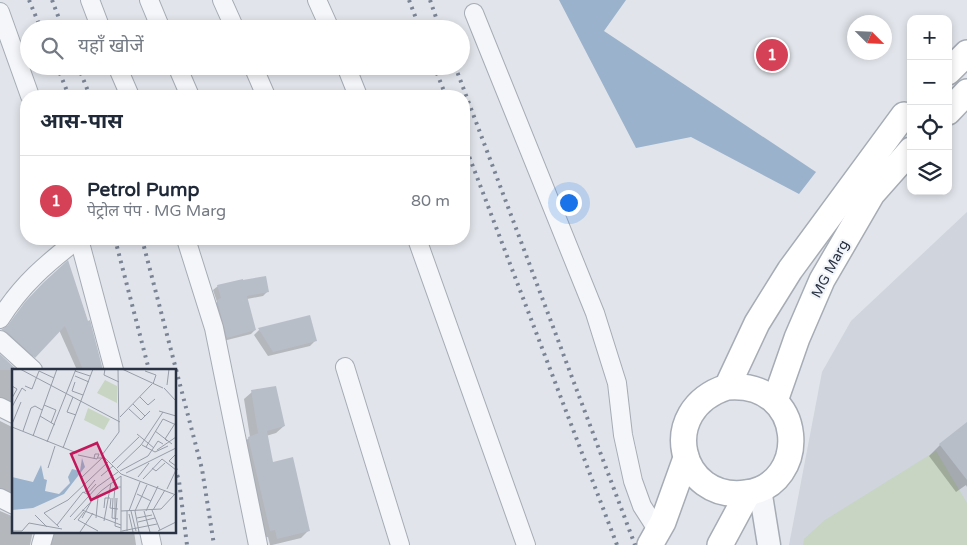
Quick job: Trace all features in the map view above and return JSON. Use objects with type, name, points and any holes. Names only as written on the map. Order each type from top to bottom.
[{"type":"main road","points":[[952,68],[967,53]]},
{"type":"main road","points":[[952,108],[967,92]]},
{"type":"main road","points":[[727,387],[757,323],[790,270],[907,120]]},
{"type":"main road","name":"MG Marg","points":[[774,401],[797,338],[822,280],[872,194],[907,155]]},
{"type":"main road","points":[[740,386],[764,393],[783,411],[788,423],[791,436],[787,461],[780,473],[771,482],[754,491],[735,494],[722,492],[710,487],[700,480],[686,458],[684,432],[694,408],[703,399],[727,387],[740,386]]},
{"type":"main road","points":[[654,538],[663,522],[686,458]]},
{"type":"main road","points":[[723,544],[754,491]]},
{"type":"street","points":[[90,0],[98,20]]},
{"type":"street","points":[[149,0],[158,20]]},
{"type":"street","points":[[222,0],[231,20]]},
{"type":"street","points":[[317,0],[326,20]]},
{"type":"street","points":[[0,12],[20,68]]},
{"type":"street","points":[[474,13],[594,313],[616,383],[623,434],[633,481],[654,538]]},
{"type":"street","points":[[22,75],[28,90]]},
{"type":"street","points":[[121,75],[127,90]]},
{"type":"street","points":[[182,75],[188,90]]},
{"type":"street","points":[[256,75],[263,90]]},
{"type":"street","points":[[350,75],[356,90]]},
{"type":"street","points":[[0,318],[12,300],[40,269],[71,245]]},
{"type":"street","points":[[81,245],[114,369]]},
{"type":"street","points":[[188,245],[214,328],[258,545]]},
{"type":"street","points":[[419,245],[526,545]]},
{"type":"street","points":[[0,340],[32,369]]},
{"type":"street","points":[[345,367],[400,545]]},
{"type":"street","points":[[754,491],[769,545]]},
{"type":"street","points":[[0,498],[12,503]]},
{"type":"street","points":[[41,545],[45,532]]},
{"type":"street","points":[[149,532],[152,545]]},
{"type":"shaded area","points":[[967,212],[967,545],[789,545],[822,372],[851,321]]},
{"type":"green space","points":[[936,451],[967,503],[967,545],[803,545],[804,539],[825,520]]},
{"type":"water","points":[[559,0],[626,0],[604,31],[816,172],[799,194],[691,137],[636,148]]},
{"type":"building","points":[[68,260],[88,321],[90,320],[103,369],[83,369],[65,326],[35,358],[7,332],[1,330],[8,325],[25,302]]},
{"type":"building","points":[[266,276],[269,292],[247,296],[256,330],[227,338],[217,300],[221,298],[217,285]]},
{"type":"building","points":[[310,315],[317,341],[273,352],[258,328]]},
{"type":"building","points":[[0,354],[16,369],[0,370]]},
{"type":"building","points":[[276,386],[285,426],[267,431],[273,462],[293,457],[310,531],[277,539],[275,530],[270,531],[248,437],[264,431],[258,433],[251,390]]},
{"type":"building","points":[[967,422],[967,480],[939,444]]},
{"type":"railway","points":[[29,0],[37,20]]},
{"type":"railway","points":[[52,0],[60,20]]},
{"type":"railway","points":[[409,0],[417,20]]},
{"type":"railway","points":[[430,0],[437,20]]},
{"type":"railway","points":[[61,75],[67,90]]},
{"type":"railway","points":[[82,75],[88,90]]},
{"type":"railway","points":[[438,75],[444,90]]},
{"type":"railway","points":[[458,75],[464,90]]},
{"type":"railway","points":[[470,106],[635,545]]},
{"type":"railway","points":[[470,159],[617,545]]},
{"type":"railway","points":[[117,245],[149,369]]},
{"type":"railway","points":[[144,245],[176,369]]},
{"type":"railway","points":[[176,369],[202,469],[214,545]]},
{"type":"railway","points":[[176,471],[179,481],[187,545]]},
{"type":"place","name":"Petrol Pump","points":[[772,55]]}]
